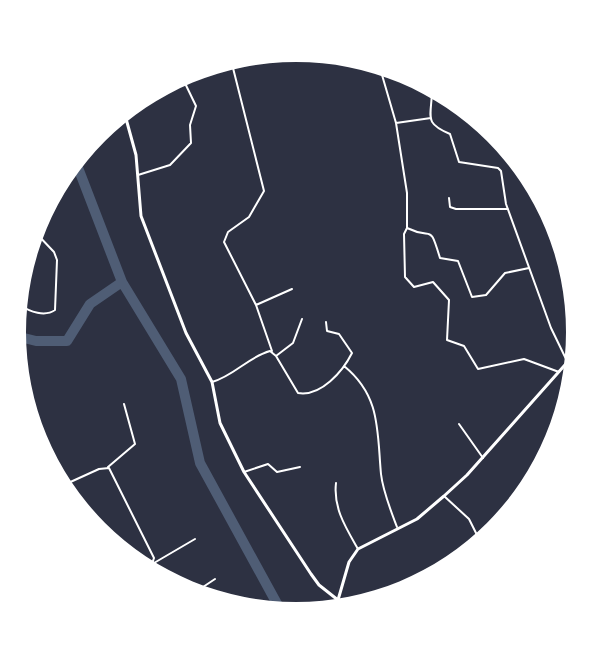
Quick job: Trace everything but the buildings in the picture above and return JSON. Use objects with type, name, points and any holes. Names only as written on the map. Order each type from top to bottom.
[{"type":"street","points":[[233,69],[264,191],[249,217],[228,232],[224,239],[256,305],[272,351],[293,386],[302,394],[318,390],[344,366],[351,351],[337,333],[327,331],[326,322]]},
{"type":"street","points":[[382,76],[396,123],[407,193],[407,228],[404,234],[405,277],[414,287],[433,282],[449,300],[447,339],[464,346],[478,369],[524,359],[559,372]]},
{"type":"street","points":[[136,175],[170,165],[191,143],[190,125],[196,106],[186,86]]},
{"type":"street","points":[[433,99],[431,118],[434,128],[452,136],[459,162],[498,168],[501,171],[508,209],[550,328],[565,357]]},
{"type":"street","points":[[396,123],[431,118]]},
{"type":"street","points":[[127,122],[136,155],[141,216],[186,333],[212,382],[220,423],[244,472],[315,579],[338,600]]},
{"type":"street","points":[[449,198],[450,207],[456,209],[508,209]]},
{"type":"street","points":[[407,228],[430,233],[435,239],[441,258],[458,261],[472,297],[486,295],[505,273],[529,268]]},
{"type":"street","points":[[27,308],[34,312],[49,313],[55,310],[57,260],[54,252],[42,240]]},
{"type":"street","points":[[256,305],[292,289]]},
{"type":"street","points":[[276,356],[293,343],[302,319]]},
{"type":"street","points":[[212,382],[233,374],[255,356],[272,351]]},
{"type":"street","points":[[344,366],[363,383],[372,402],[382,478],[397,527]]},
{"type":"street","points":[[338,600],[349,562],[358,549],[397,527],[417,519],[444,496],[483,458],[564,366]]},
{"type":"street","points":[[71,482],[108,467],[135,444],[124,404]]},
{"type":"street","points":[[459,424],[483,458]]},
{"type":"street","points":[[244,472],[269,464],[277,472],[300,467]]},
{"type":"street","points":[[108,467],[154,562]]},
{"type":"street","points":[[336,483],[341,519],[358,549]]},
{"type":"street","points":[[444,496],[469,519],[476,534]]},
{"type":"street","points":[[155,563],[195,539]]},
{"type":"street","points":[[203,587],[215,579]]},
{"type":"waterway","points":[[79,171],[122,282],[181,379],[200,463],[276,602]]},
{"type":"waterway","points":[[26,338],[36,341],[67,341],[90,304],[122,282]]}]
